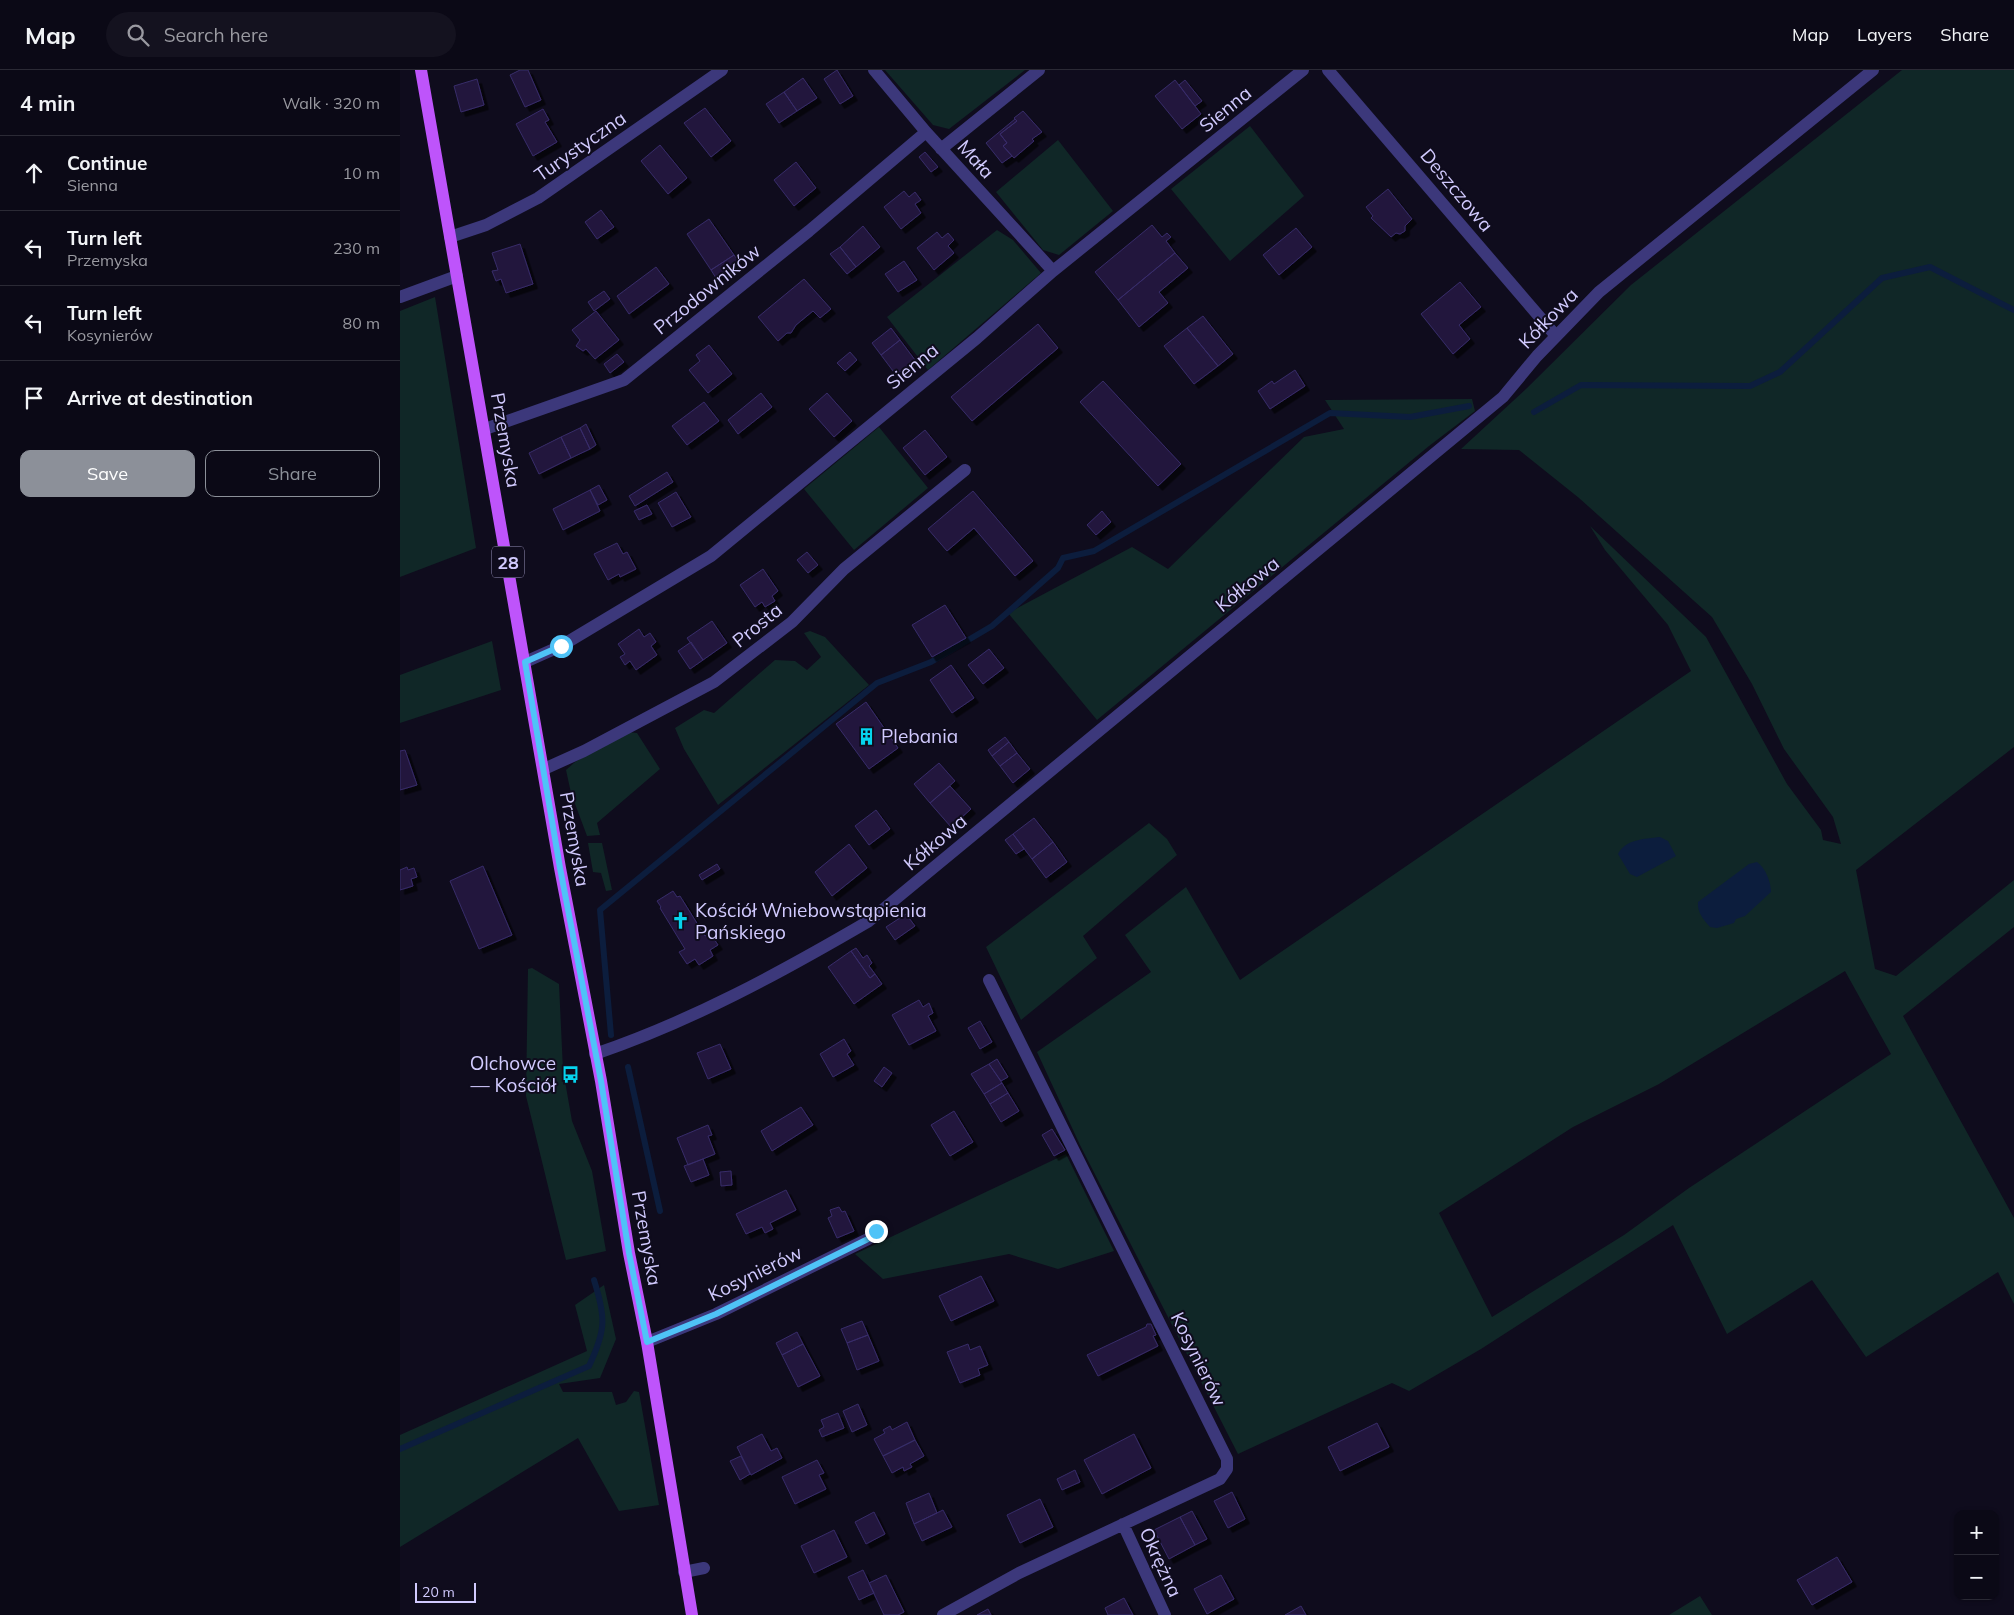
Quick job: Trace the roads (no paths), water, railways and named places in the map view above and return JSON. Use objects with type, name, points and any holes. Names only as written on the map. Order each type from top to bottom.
[{"type":"main road","name":"Przemyska","points":[[421,70],[560,868],[647,1342],[692,1615]]},
{"type":"street","name":"Turystyczna","points":[[450,237],[486,225],[538,198],[722,70]]},
{"type":"street","name":"Mała","points":[[874,70],[941,149],[1053,271]]},
{"type":"street","points":[[941,149],[1038,70]]},
{"type":"street","name":"Sienna","points":[[525,662],[561,646],[711,556],[977,338],[1053,271],[1304,70]]},
{"type":"street","name":"Deszczowa","points":[[1328,70],[1556,336]]},
{"type":"street","name":"Kółkowa","points":[[594,1054],[702,1012],[782,972],[869,921],[1503,397],[1556,336],[1599,292],[1873,70]]},
{"type":"street","name":"Przodowników","points":[[485,429],[624,380],[809,231],[926,132]]},
{"type":"street","points":[[400,297],[457,276]]},
{"type":"street","name":"Prosta","points":[[544,769],[584,751],[714,682],[792,622],[844,569],[966,470]]},
{"type":"street","name":"Kosynierów","points":[[943,1615],[1019,1573],[1220,1479],[1227,1469],[1227,1459],[989,980]]},
{"type":"street","name":"Kosynierów","points":[[647,1342],[716,1314],[868,1239],[876,1231]]},
{"type":"street","name":"Okrężna","points":[[1123,1524],[1165,1615]]},
{"type":"street","points":[[684,1572],[704,1568]]},
{"type":"water","points":[[1660,837],[1668,841],[1676,856],[1637,877],[1630,874],[1618,854],[1621,849],[1636,841]]},
{"type":"water","points":[[1757,862],[1767,876],[1771,892],[1745,916],[1736,919],[1734,923],[1717,928],[1710,927],[1700,912],[1698,902],[1749,864]]},
{"type":"waterway","points":[[1534,412],[1581,385],[1750,386],[1780,372],[1882,278],[1930,267],[2014,310]]},
{"type":"waterway","points":[[611,1035],[600,910],[877,683],[931,662],[992,626],[1058,568],[1063,558],[1094,551],[1330,413],[1410,417],[1469,406]]},
{"type":"waterway","points":[[628,1067],[660,1211]]},
{"type":"waterway","points":[[400,1449],[589,1366],[599,1343],[602,1324],[601,1304],[594,1280]]},
{"type":"place","name":"Plebania","points":[[867,736]]},
{"type":"place","name":"Kościół Wniebowstąpienia Pańskiego","points":[[681,921]]},
{"type":"place","name":"Olchowce — Kościół","points":[[570,1074]]}]
